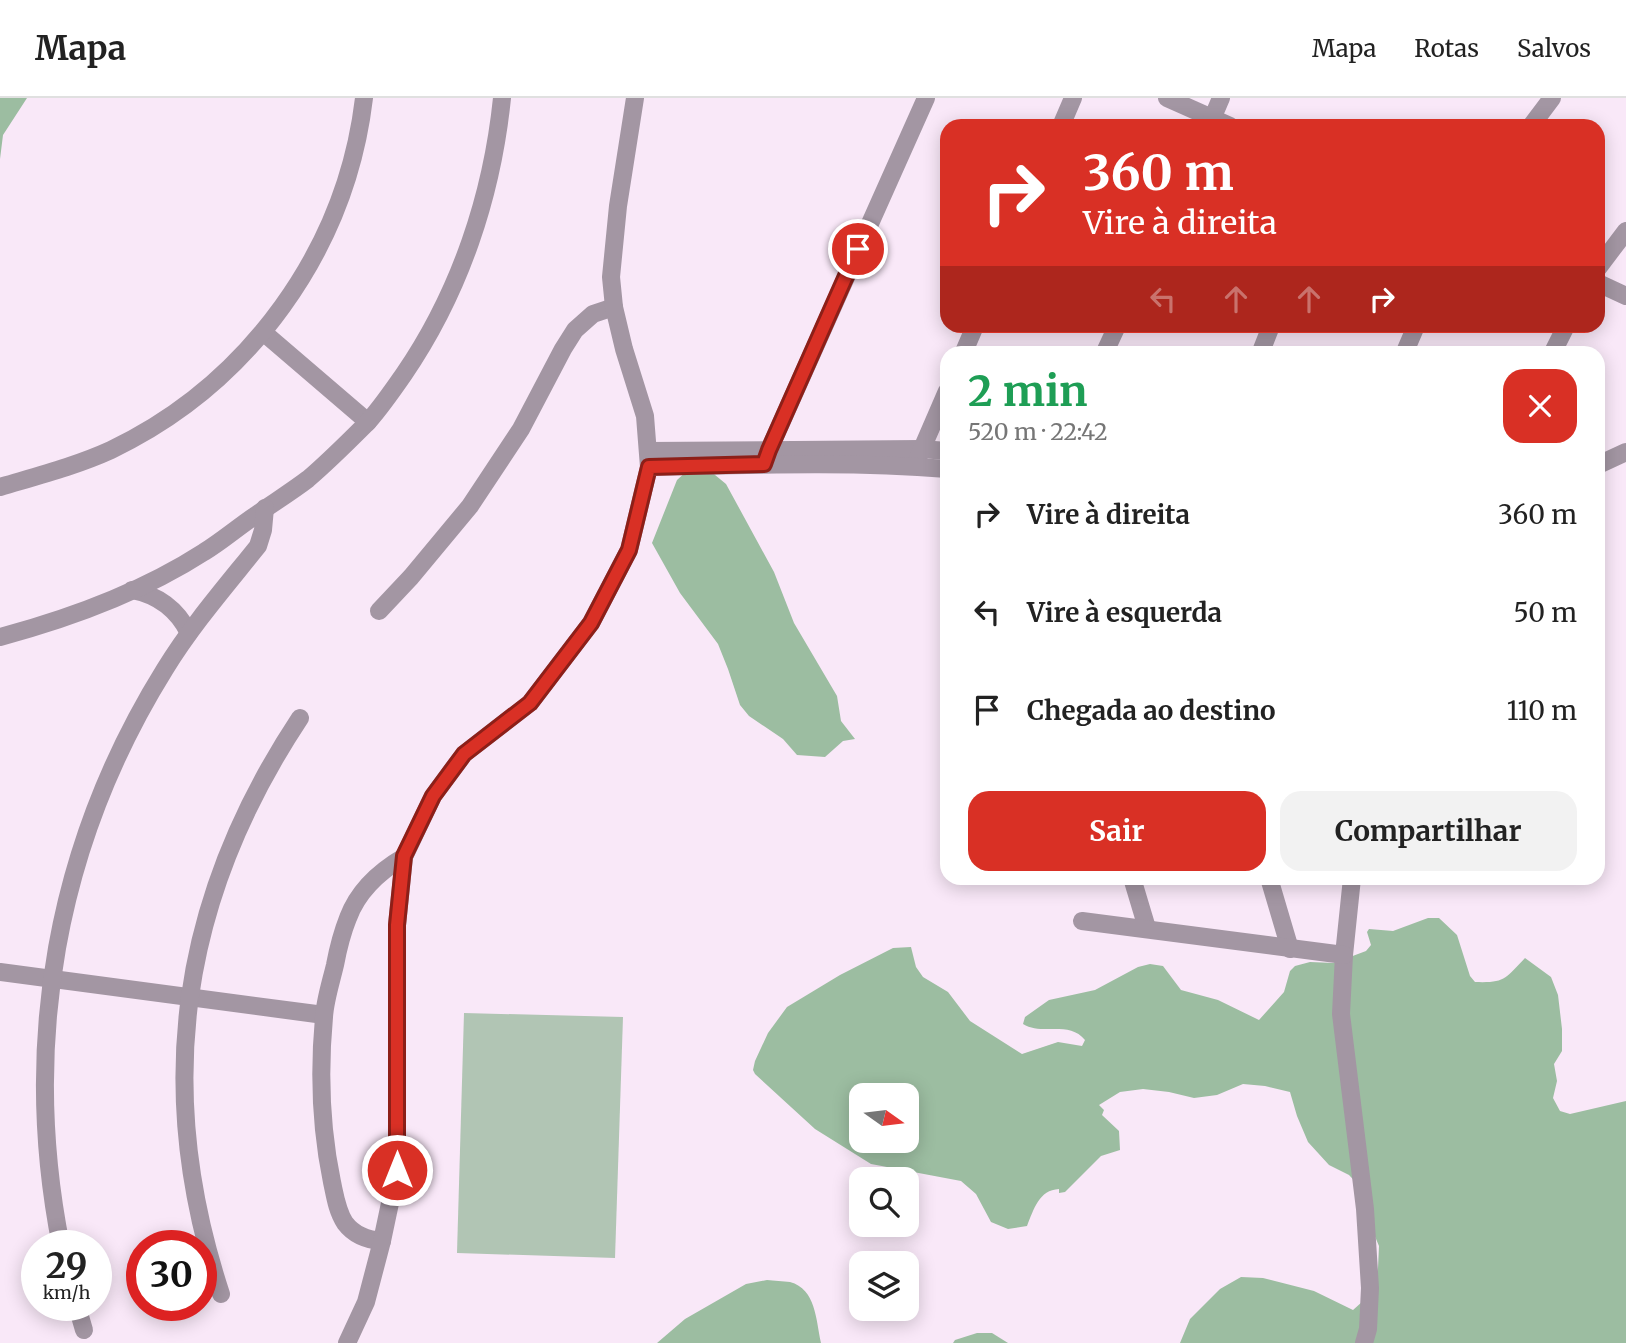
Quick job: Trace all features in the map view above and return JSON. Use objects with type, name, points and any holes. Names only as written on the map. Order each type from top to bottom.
[{"type":"street","points":[[0,487],[80,463],[138,435],[209,386],[241,356],[263,332],[299,282],[328,228],[349,170],[364,98]]},
{"type":"street","points":[[0,637],[66,617],[132,590],[205,552],[307,479],[368,422],[424,343],[461,267],[474,233],[492,164],[502,98]]},
{"type":"street","points":[[347,1343],[366,1302],[397,1170],[397,925],[404,856],[433,796],[464,754],[530,703],[591,623],[629,550],[649,459],[645,416],[624,349],[614,307],[611,277],[618,206],[635,98]]},
{"type":"street","points":[[767,457],[926,98]]},
{"type":"street","points":[[1064,119],[1073,98]]},
{"type":"street","points":[[1167,98],[1206,119]]},
{"type":"street","points":[[1212,119],[1221,98]]},
{"type":"street","points":[[1536,119],[1552,98]]},
{"type":"street","points":[[1605,259],[1626,231]]},
{"type":"street","points":[[1605,286],[1626,296]]},
{"type":"street","points":[[379,611],[470,506],[521,429],[562,349],[575,330],[593,314],[614,307]]},
{"type":"street","points":[[263,332],[368,422]]},
{"type":"street","points":[[918,458],[940,407]]},
{"type":"street","points":[[1605,462],[1626,452]]},
{"type":"street","points":[[649,459],[918,458],[940,453]]},
{"type":"street","points":[[918,458],[940,466]]},
{"type":"street","points":[[58,1230],[50,1176],[44,1097],[51,979],[67,897],[92,817],[125,740],[144,703],[189,632],[258,545],[263,530],[265,508]]},
{"type":"street","points":[[132,590],[151,595],[168,605],[184,622],[189,632]]},
{"type":"street","points":[[221,1294],[200,1222],[188,1147],[185,1072],[190,998],[205,923],[228,851],[260,783],[300,718]]},
{"type":"street","points":[[382,1241],[364,1238],[356,1233],[344,1222],[338,1207],[325,1140],[324,1015],[338,949],[353,907],[377,876],[404,856]]},
{"type":"street","points":[[1134,885],[1147,928]]},
{"type":"street","points":[[1271,885],[1290,949]]},
{"type":"street","points":[[1351,885],[1341,1014],[1365,1209],[1370,1289],[1368,1329],[1364,1343]]},
{"type":"street","points":[[1082,921],[1344,956]]},
{"type":"street","points":[[0,972],[324,1015]]},
{"type":"street","points":[[81,1321],[84,1330]]},
{"type":"green space","points":[[0,98],[27,98],[3,135],[0,159]]},
{"type":"green space","points":[[698,461],[726,484],[774,572],[794,623],[837,696],[841,721],[855,739],[843,741],[825,757],[797,755],[783,739],[749,716],[740,705],[718,644],[680,593],[652,543],[677,480]]},
{"type":"green space","points":[[1428,918],[1439,918],[1457,935],[1470,976],[1475,982],[1493,982],[1504,978],[1525,958],[1551,977],[1558,995],[1562,1029],[1562,1051],[1554,1064],[1557,1081],[1553,1098],[1560,1111],[1570,1114],[1626,1101],[1626,1343],[1180,1343],[1190,1319],[1220,1289],[1241,1277],[1263,1278],[1314,1291],[1353,1310],[1372,1293],[1378,1268],[1379,1246],[1368,1220],[1366,1193],[1349,1175],[1329,1165],[1308,1142],[1290,1092],[1243,1084],[1217,1095],[1194,1098],[1143,1089],[1120,1092],[1099,1105],[1104,1110],[1102,1115],[1119,1131],[1120,1150],[1101,1156],[1065,1192],[1052,1190],[1042,1197],[1027,1226],[1008,1229],[991,1222],[976,1194],[961,1181],[919,1173],[919,1167],[871,1164],[853,1153],[919,1153],[919,1083],[849,1083],[849,1150],[815,1129],[753,1070],[768,1033],[787,1007],[840,975],[893,948],[911,947],[916,967],[923,977],[948,992],[970,1021],[1022,1054],[1058,1042],[1082,1046],[1085,1040],[1071,1031],[1038,1029],[1023,1024],[1025,1017],[1049,1000],[1095,990],[1138,967],[1150,964],[1163,966],[1181,990],[1218,1000],[1259,1020],[1284,992],[1290,971],[1295,966],[1310,962],[1334,963],[1366,951],[1371,945],[1367,932],[1369,929],[1393,931]]},
{"type":"green space","points":[[464,1013],[623,1017],[615,1258],[457,1253]]},
{"type":"green space","points":[[767,1280],[790,1282],[805,1291],[816,1315],[821,1343],[657,1343],[685,1319],[746,1284]]},
{"type":"green space","points":[[977,1333],[992,1333],[1008,1343],[953,1343]]},
{"type":"route","points":[[397,1170],[397,925],[404,856],[433,796],[464,754],[530,703],[591,623],[629,550],[649,467],[764,464],[858,249]]}]
